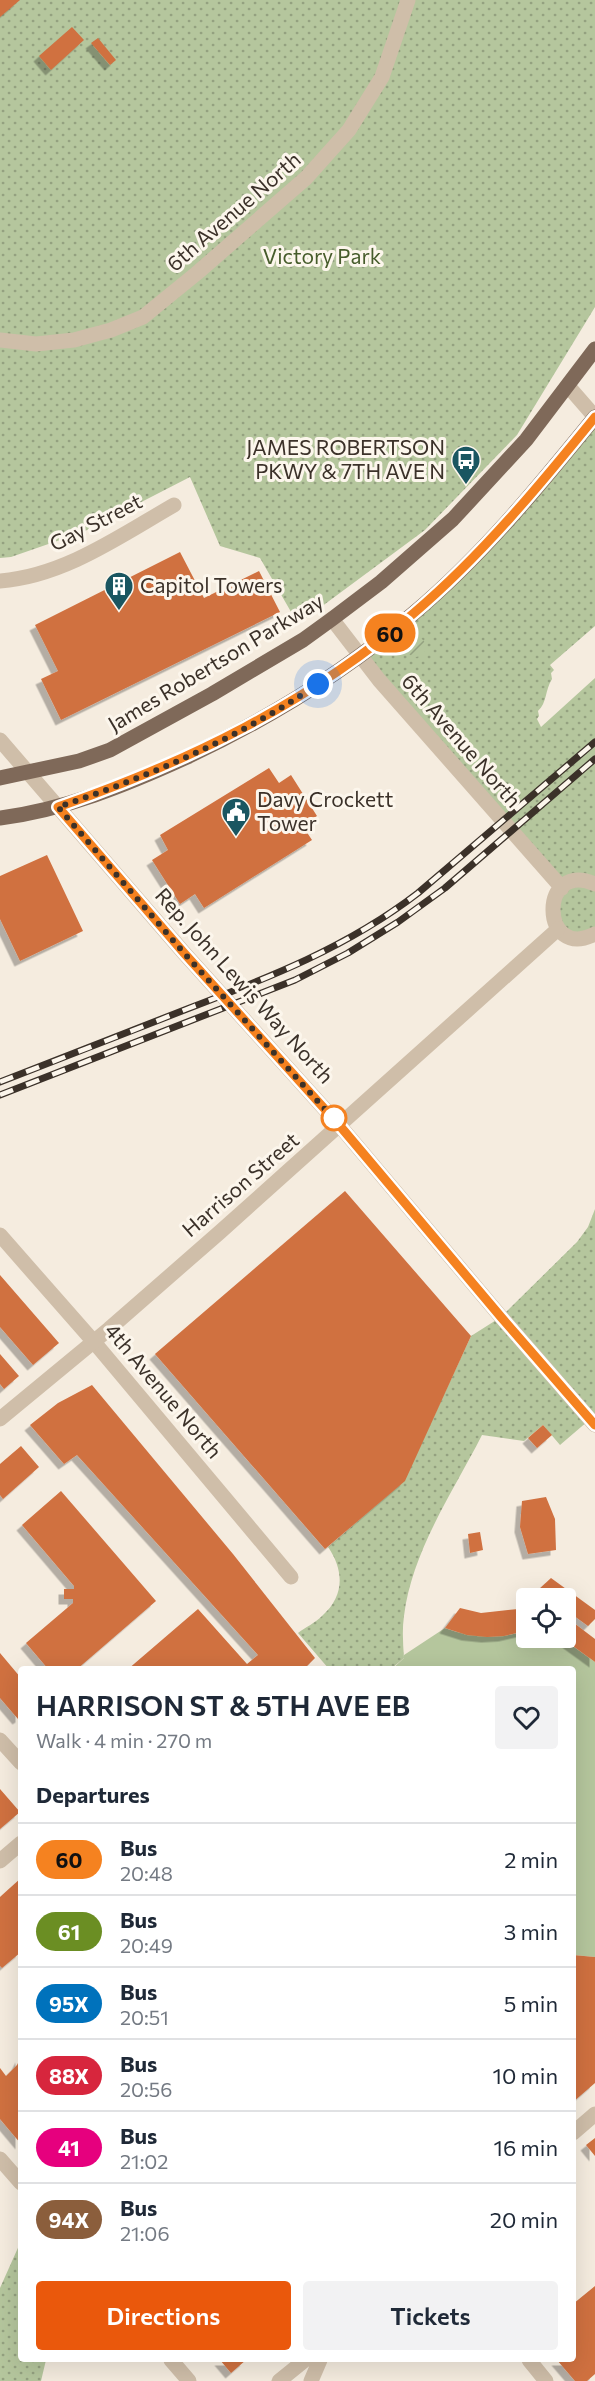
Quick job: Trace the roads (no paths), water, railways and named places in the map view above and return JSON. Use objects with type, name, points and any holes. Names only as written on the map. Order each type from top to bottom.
[{"type":"main road","name":"James Robertson Parkway","points":[[0,778],[79,761],[110,750],[212,694],[303,640],[404,563],[453,519],[526,440],[595,349]]},
{"type":"main road","points":[[0,818],[36,814],[161,769],[221,741],[292,701],[415,613],[472,559],[546,479],[595,417]]},
{"type":"street","name":"6th Avenue North","points":[[0,340],[36,344],[74,340],[111,330],[143,317],[197,273],[320,164],[349,130],[382,76],[408,0]]},
{"type":"street","points":[[568,386],[595,417]]},
{"type":"street","name":"Gay Street","points":[[0,581],[55,568],[88,554],[174,505]]},
{"type":"street","name":"6th Avenue North","points":[[332,619],[358,655],[562,888]]},
{"type":"street","name":"Rep. John Lewis Way North","points":[[0,740],[184,953],[340,1126],[595,1425]]},
{"type":"street","points":[[595,884],[580,880],[572,882],[562,888],[551,908],[552,917],[558,928],[566,935],[584,938],[595,934]]},
{"type":"street","name":"Harrison Street","points":[[2,1414],[94,1342],[340,1126],[558,928]]},
{"type":"street","name":"4th Avenue North","points":[[0,1235],[94,1342],[291,1577]]},
{"type":"street","points":[[0,1740],[18,1760]]},
{"type":"street","points":[[0,1861],[18,1846]]},
{"type":"street","points":[[576,2130],[595,2114]]},
{"type":"street","points":[[0,2159],[18,2180]]},
{"type":"street","points":[[173,2362],[189,2381]]},
{"type":"street","points":[[279,2381],[302,2362]]},
{"type":"street","points":[[311,2381],[319,2362]]},
{"type":"street","points":[[531,2362],[546,2381]]},
{"type":"railway","points":[[0,1082],[277,973],[364,930],[418,893],[595,742]]},
{"type":"railway","points":[[0,1095],[295,980],[348,953],[398,922],[445,888],[595,759]]},
{"type":"place","name":"JAMES ROBERTSON PKWY & 7TH AVE N","points":[[466,486]]},
{"type":"place","name":"Capitol Towers","points":[[119,612]]},
{"type":"place","name":"Davy Crockett Tower","points":[[236,838]]},
{"type":"park label","name":"Victory Park","points":[[322,257]]}]
